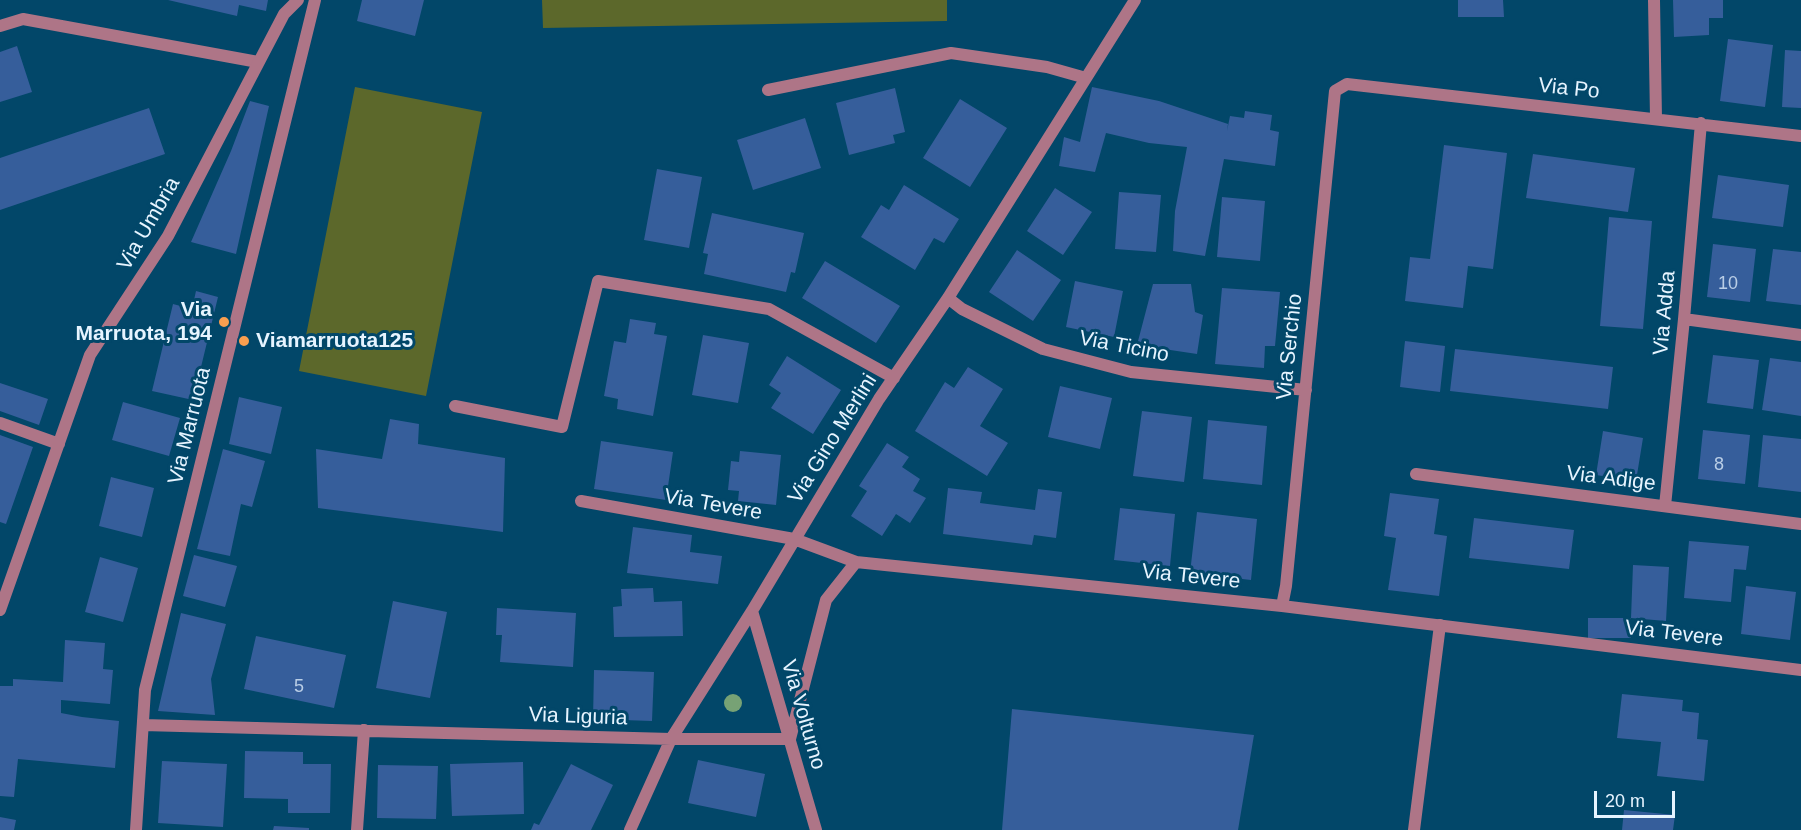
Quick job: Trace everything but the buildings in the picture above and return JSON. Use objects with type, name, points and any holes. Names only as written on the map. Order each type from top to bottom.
[{"type":"street","name":"Via Umbria","points":[[0,610],[90,355],[168,236],[284,14],[298,0]]},
{"type":"street","name":"Via Marruota","points":[[136,830],[145,690],[315,0]]},
{"type":"street","name":"Via Gino Merlini","points":[[630,830],[671,739],[752,611],[879,399],[948,298],[1135,0]]},
{"type":"street","points":[[1654,0],[1656,118]]},
{"type":"street","points":[[0,26],[23,19],[258,62]]},
{"type":"street","points":[[768,90],[951,53],[1047,67],[1086,78]]},
{"type":"street","name":"Via Po","points":[[1335,91],[1347,84],[1801,136]]},
{"type":"street","name":"Via Serchio","points":[[1282,606],[1286,586],[1335,91]]},
{"type":"street","name":"Via Adda","points":[[1665,506],[1701,123]]},
{"type":"street","points":[[455,406],[562,427],[598,281],[769,309],[894,378]]},
{"type":"street","name":"Via Ticino","points":[[948,298],[962,309],[1043,349],[1131,372],[1305,390]]},
{"type":"street","points":[[1684,320],[1801,334]]},
{"type":"street","points":[[0,423],[59,444]]},
{"type":"street","name":"Via Adige","points":[[1416,474],[1801,524]]},
{"type":"street","name":"Via Tevere","points":[[581,501],[794,539],[856,562],[1282,606],[1801,670]]},
{"type":"street","points":[[790,739],[826,600],[856,562]]},
{"type":"street","name":"Via Volturno","points":[[752,611],[816,830]]},
{"type":"street","points":[[1414,830],[1440,625]]},
{"type":"street","name":"Via Liguria","points":[[143,725],[671,739],[790,739]]},
{"type":"street","points":[[357,830],[364,730]]},
{"type":"green space","points":[[542,0],[947,0],[947,21],[543,28]]},
{"type":"green space","points":[[355,87],[482,112],[426,396],[299,371]]},
{"type":"place","name":"Via Marruota, 194","points":[[224,322]]},
{"type":"place","name":"Viamarruota125","points":[[244,341]]}]
